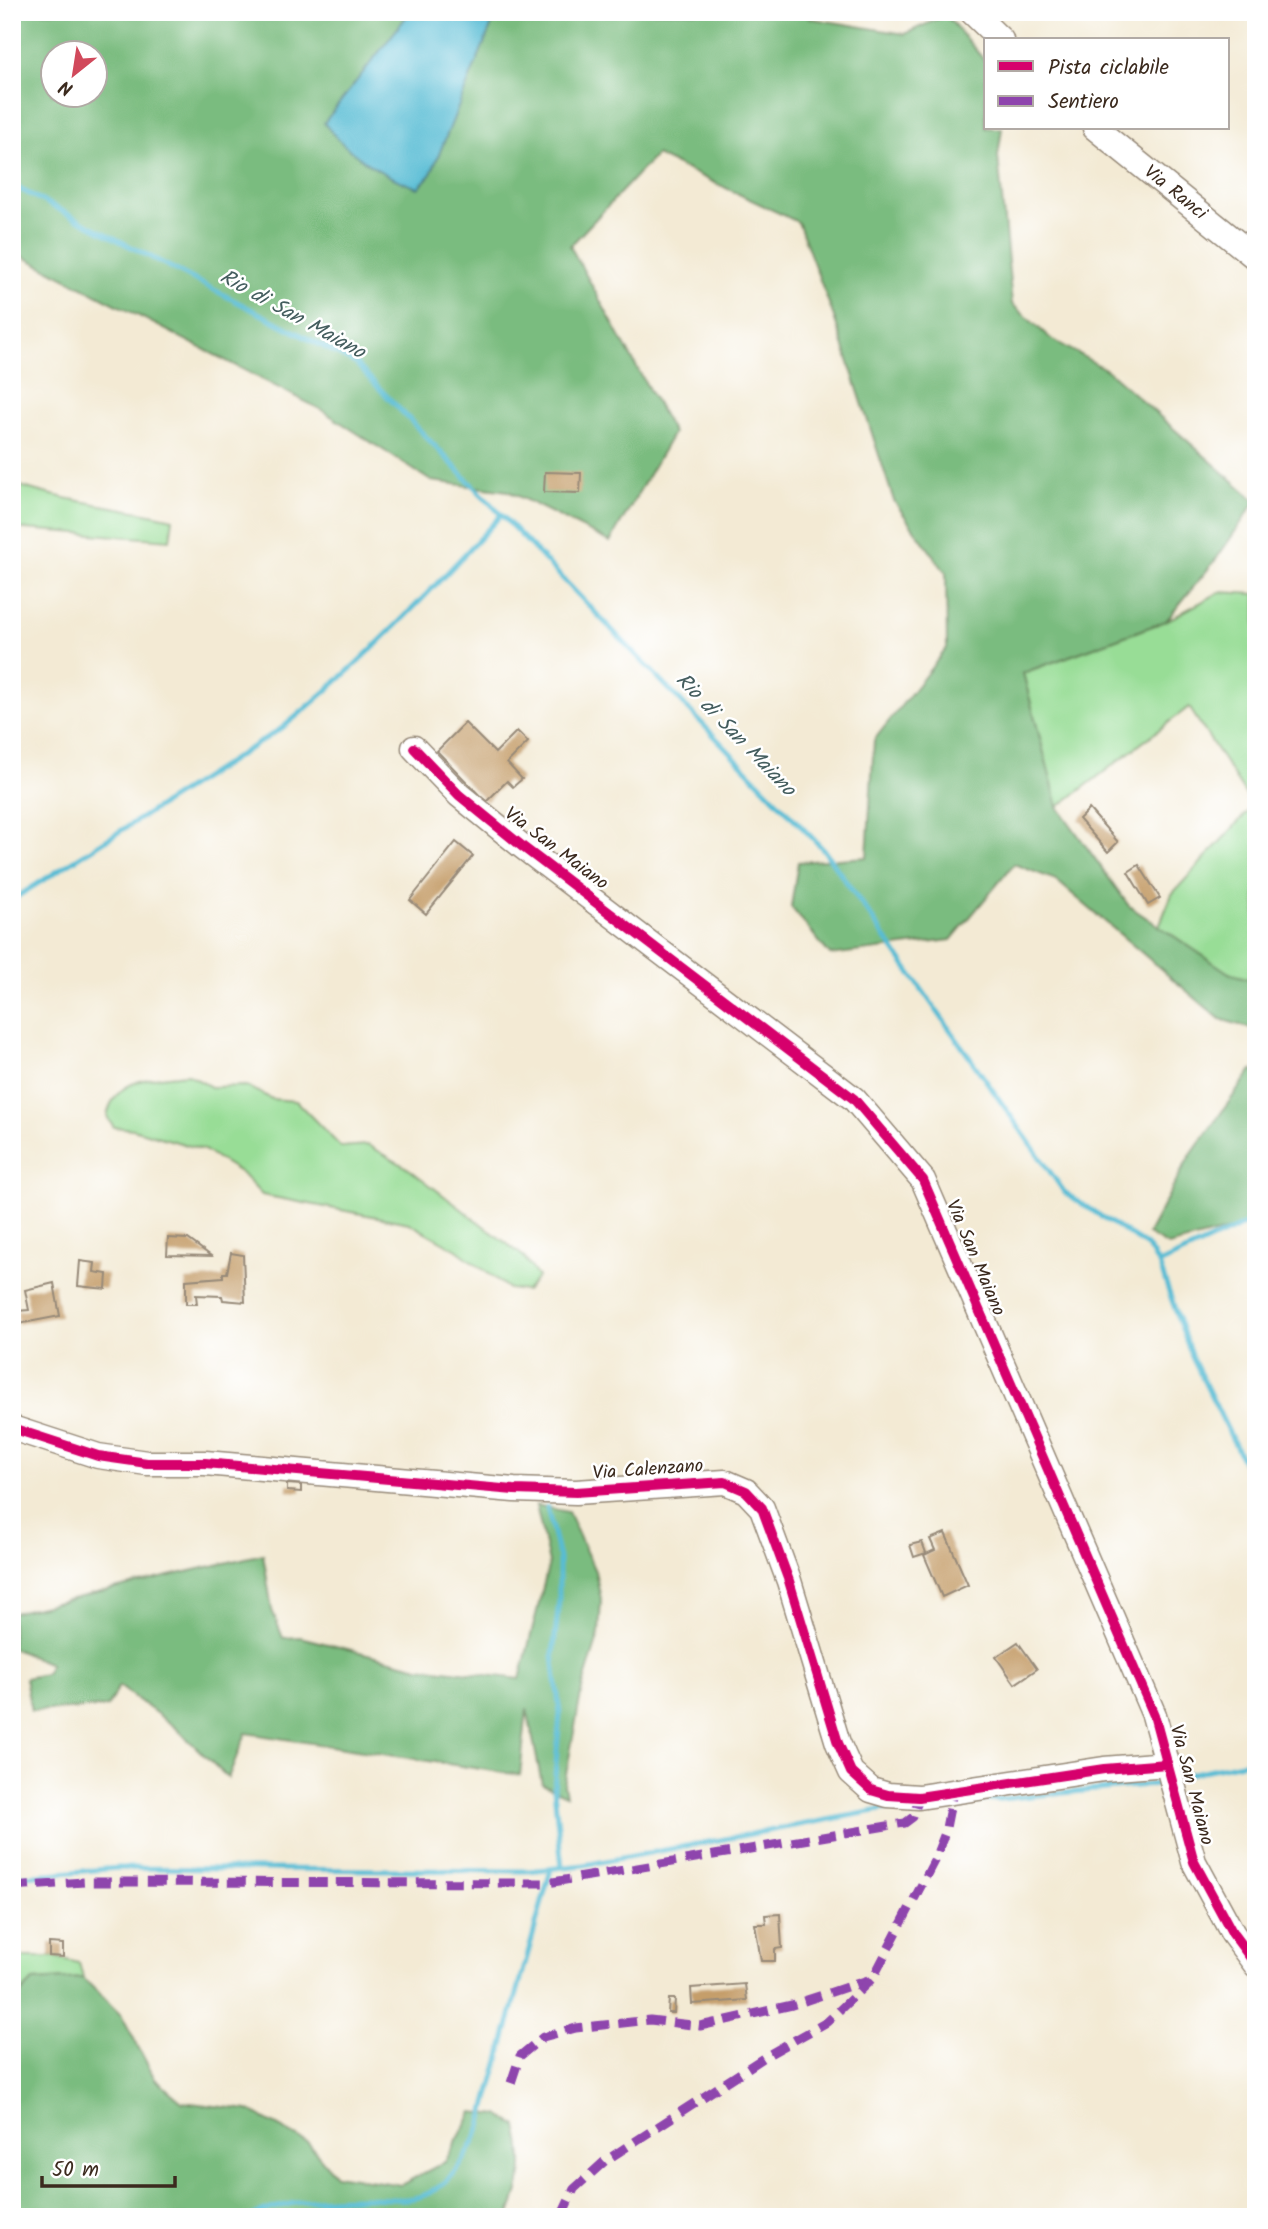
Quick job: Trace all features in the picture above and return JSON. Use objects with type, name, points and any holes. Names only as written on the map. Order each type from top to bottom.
[{"type":"street","points":[[972,12],[999,38]]},
{"type":"street","name":"Via Ranci","points":[[1097,130],[1256,258]]},
{"type":"street","name":"Via San Maiano","points":[[414,748],[459,795],[523,847],[854,1099],[923,1180],[1154,1716],[1194,1862],[1233,1934],[1256,1965]]},
{"type":"street","name":"Via Calenzano","points":[[12,1428],[98,1456],[147,1463],[205,1463],[514,1490],[576,1492],[725,1482],[746,1491],[762,1508],[789,1581],[838,1743],[851,1772],[871,1790],[888,1795],[919,1797],[1092,1770],[1167,1764]]},
{"type":"green space","points":[[14,12],[806,12],[809,18],[905,34],[946,15],[984,60],[984,130],[1002,130],[998,156],[1012,304],[1050,338],[1107,370],[1256,501],[1217,558],[1166,621],[1023,673],[1058,807],[1129,906],[1229,973],[1256,981],[1256,1030],[1220,1019],[1056,880],[1014,864],[951,940],[830,955],[791,907],[798,862],[867,857],[874,740],[947,648],[946,573],[894,501],[834,317],[798,222],[656,155],[570,246],[673,433],[610,542],[508,491],[431,481],[320,409],[12,251]]},
{"type":"green space","points":[[12,483],[72,499],[173,519],[170,540],[12,528]]},
{"type":"green space","points":[[1220,592],[1256,594],[1256,981],[1229,974],[1159,926],[1172,894],[1253,806],[1189,707],[1058,807],[1023,673],[1166,621]]},
{"type":"green space","points":[[1252,1070],[1256,1071],[1256,1223],[1168,1246],[1148,1234],[1188,1159]]},
{"type":"green space","points":[[187,1074],[211,1087],[246,1086],[272,1099],[296,1101],[341,1147],[368,1145],[409,1169],[523,1256],[538,1277],[526,1291],[509,1289],[457,1250],[409,1223],[262,1195],[241,1173],[204,1150],[133,1129],[114,1127],[107,1117],[111,1104],[126,1087],[149,1079]]},
{"type":"green space","points":[[536,1505],[568,1512],[595,1571],[601,1599],[599,1634],[582,1689],[564,1785],[566,1795],[542,1784],[527,1709],[520,1775],[246,1733],[228,1778],[175,1727],[119,1686],[107,1707],[31,1711],[25,1678],[45,1674],[50,1664],[12,1648],[12,1613],[263,1554],[272,1610],[283,1638],[300,1637],[419,1667],[520,1679],[549,1563]]},
{"type":"green space","points":[[12,1957],[55,1957],[79,1963],[83,1978],[33,1981],[12,2002]]},
{"type":"green space","points":[[83,1978],[122,2016],[155,2079],[182,2102],[248,2110],[308,2143],[335,2175],[401,2185],[445,2162],[473,2112],[499,2115],[517,2126],[522,2150],[522,2172],[509,2217],[12,2217],[12,2003],[33,1981]]},
{"type":"water","points":[[410,12],[497,12],[431,174],[418,188],[366,163],[343,144],[324,123]]},
{"type":"building","points":[[545,472],[581,473],[580,493],[544,492]]},
{"type":"building","points":[[465,723],[495,753],[517,731],[528,742],[507,763],[522,779],[513,787],[507,781],[486,802],[437,751]]},
{"type":"building","points":[[1089,809],[1118,842],[1108,852],[1079,819]]},
{"type":"building","points":[[456,842],[473,856],[426,914],[410,900]]},
{"type":"building","points":[[1139,865],[1160,898],[1148,905],[1128,872]]},
{"type":"building","points":[[168,1238],[188,1239],[211,1256],[167,1255]]},
{"type":"building","points":[[231,1253],[243,1255],[245,1302],[223,1300],[222,1296],[196,1295],[197,1304],[186,1304],[186,1280],[223,1277],[223,1273],[227,1273]]},
{"type":"building","points":[[80,1261],[95,1263],[94,1272],[107,1274],[106,1289],[78,1286]]},
{"type":"building","points":[[54,1283],[60,1316],[18,1324],[17,1311],[29,1310],[25,1290]]},
{"type":"building","points":[[287,1484],[301,1485],[301,1492],[287,1491]]},
{"type":"building","points":[[945,1533],[968,1585],[942,1597],[924,1555],[935,1550],[930,1539]]},
{"type":"building","points":[[922,1542],[926,1553],[914,1557],[910,1545]]},
{"type":"building","points":[[1018,1642],[1037,1669],[1015,1684],[996,1657]]},
{"type":"building","points":[[780,1914],[782,1948],[775,1949],[775,1961],[761,1961],[755,1924],[766,1924],[765,1915]]},
{"type":"building","points":[[49,1943],[63,1944],[63,1957],[49,1956]]},
{"type":"building","points":[[745,1984],[747,2000],[692,2004],[691,1988]]},
{"type":"building","points":[[669,1999],[675,1999],[674,2013],[668,2013]]},
{"type":"waterway","name":"Rio di San Maiano","points":[[12,185],[355,363],[823,849],[1065,1193],[1147,1246],[1159,1264],[1192,1357],[1243,1461],[1256,1475]]},
{"type":"waterway","points":[[12,900],[282,728],[368,652],[501,515]]},
{"type":"waterway","points":[[1159,1264],[1256,1219]]},
{"type":"waterway","points":[[547,1507],[559,1558],[559,1601],[553,1655],[560,1713],[554,1789],[562,1867]]},
{"type":"waterway","points":[[1179,1776],[1256,1760]]},
{"type":"waterway","points":[[958,1803],[1157,1784]]},
{"type":"waterway","points":[[12,1877],[118,1868],[528,1871],[584,1865],[897,1807]]},
{"type":"waterway","points":[[250,2217],[306,2201],[414,2198],[429,2193],[454,2173],[467,2155],[481,2126],[551,1869]]},
{"type":"marked path","points":[[561,2217],[574,2189],[605,2161],[768,2055],[827,2022],[873,1978],[934,1861],[945,1833],[953,1792]]},
{"type":"marked path","points":[[12,1887],[85,1882],[547,1883],[905,1823],[913,1817],[919,1797]]},
{"type":"marked path","points":[[511,2083],[520,2056],[543,2037],[576,2028],[650,2020],[700,2026],[792,2005],[868,1980]]},
{"type":"cycle path","points":[[414,748],[459,795],[523,847],[854,1099],[923,1180],[1154,1715],[1194,1862],[1233,1934],[1256,1965]]},
{"type":"cycle path","points":[[12,1428],[98,1456],[147,1463],[205,1463],[514,1490],[576,1492],[725,1482],[746,1491],[762,1508],[789,1581],[838,1743],[851,1772],[871,1790],[888,1795],[919,1797],[1104,1769],[1167,1764]]}]
